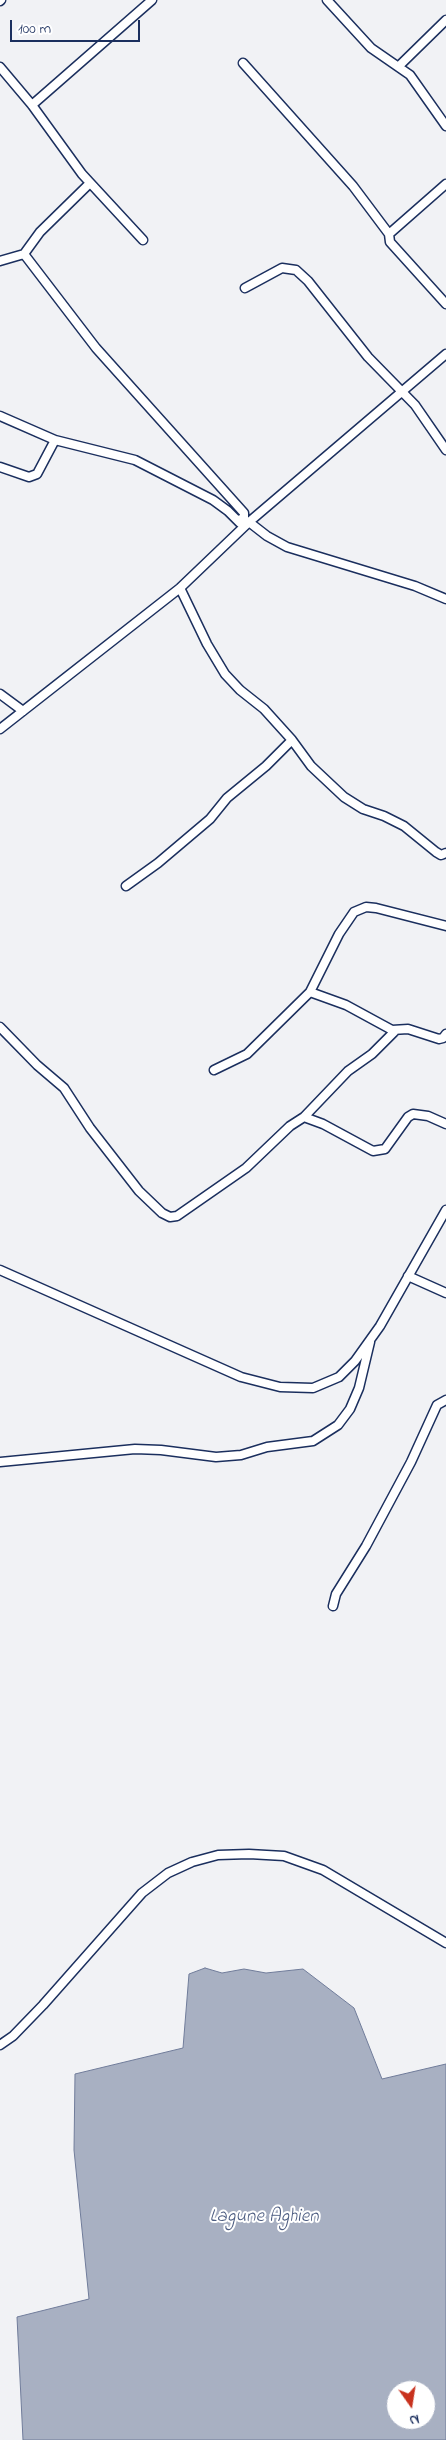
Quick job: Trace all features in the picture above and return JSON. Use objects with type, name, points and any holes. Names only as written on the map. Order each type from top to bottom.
[{"type":"street","points":[[32,105],[152,0]]},
{"type":"street","points":[[327,0],[371,48],[410,75],[446,126]]},
{"type":"street","points":[[399,66],[446,20]]},
{"type":"street","points":[[243,63],[353,186],[389,234],[390,242],[446,304]]},
{"type":"street","points":[[0,67],[32,105],[90,183],[143,240]]},
{"type":"street","points":[[0,261],[24,254],[40,232],[90,183]]},
{"type":"street","points":[[389,234],[446,184]]},
{"type":"street","points":[[24,254],[96,348],[244,513],[244,518],[238,520]]},
{"type":"street","points":[[245,288],[282,268],[296,270],[308,282],[368,357],[415,405],[446,450]]},
{"type":"street","points":[[0,730],[180,588],[247,524],[446,354]]},
{"type":"street","points":[[0,416],[55,440],[135,460],[213,500],[228,510],[238,520],[287,547],[415,586],[446,599]]},
{"type":"street","points":[[0,467],[29,478],[37,474],[55,440]]},
{"type":"street","points":[[180,588],[207,644],[225,674],[240,690],[264,709],[292,740],[311,766],[344,797],[363,810],[384,816],[404,826],[436,852],[441,855],[446,853]]},
{"type":"street","points":[[0,694],[23,711]]},
{"type":"street","points":[[126,886],[158,863],[210,819],[227,798],[266,766],[292,740]]},
{"type":"street","points":[[214,1070],[247,1054],[310,992],[338,934],[354,912],[366,907],[376,908],[446,926]]},
{"type":"street","points":[[310,992],[346,1004],[396,1030],[408,1029],[438,1039],[443,1038],[446,1034]]},
{"type":"street","points":[[0,1027],[37,1065],[64,1088],[90,1128],[139,1191],[162,1213],[170,1217],[177,1216],[246,1168],[290,1126],[304,1117],[348,1071],[372,1054],[396,1030]]},
{"type":"street","points":[[304,1117],[323,1124],[373,1151],[385,1149],[408,1117],[413,1114],[428,1116],[446,1124]]},
{"type":"street","points":[[0,1270],[219,1368],[280,1387],[313,1388],[339,1377],[355,1362],[380,1326],[446,1210]]},
{"type":"street","points":[[408,1276],[446,1293]]},
{"type":"street","points":[[0,1462],[135,1449],[161,1450],[216,1457],[241,1455],[267,1447],[313,1441],[338,1425],[350,1409],[359,1388],[372,1336]]},
{"type":"street","points":[[333,1606],[336,1594],[371,1538],[411,1462],[437,1405],[445,1398]]},
{"type":"street","points":[[0,2045],[13,2036],[43,2005],[142,1893],[168,1872],[192,1862],[218,1855],[284,1856],[323,1870],[446,1943]]},
{"type":"water","name":"Lagune Aghien","points":[[205,1968],[222,1973],[244,1969],[266,1973],[303,1969],[354,2008],[382,2079],[446,2064],[446,2440],[23,2440],[17,2317],[89,2299],[74,2150],[75,2074],[183,2048],[189,1974]]}]
